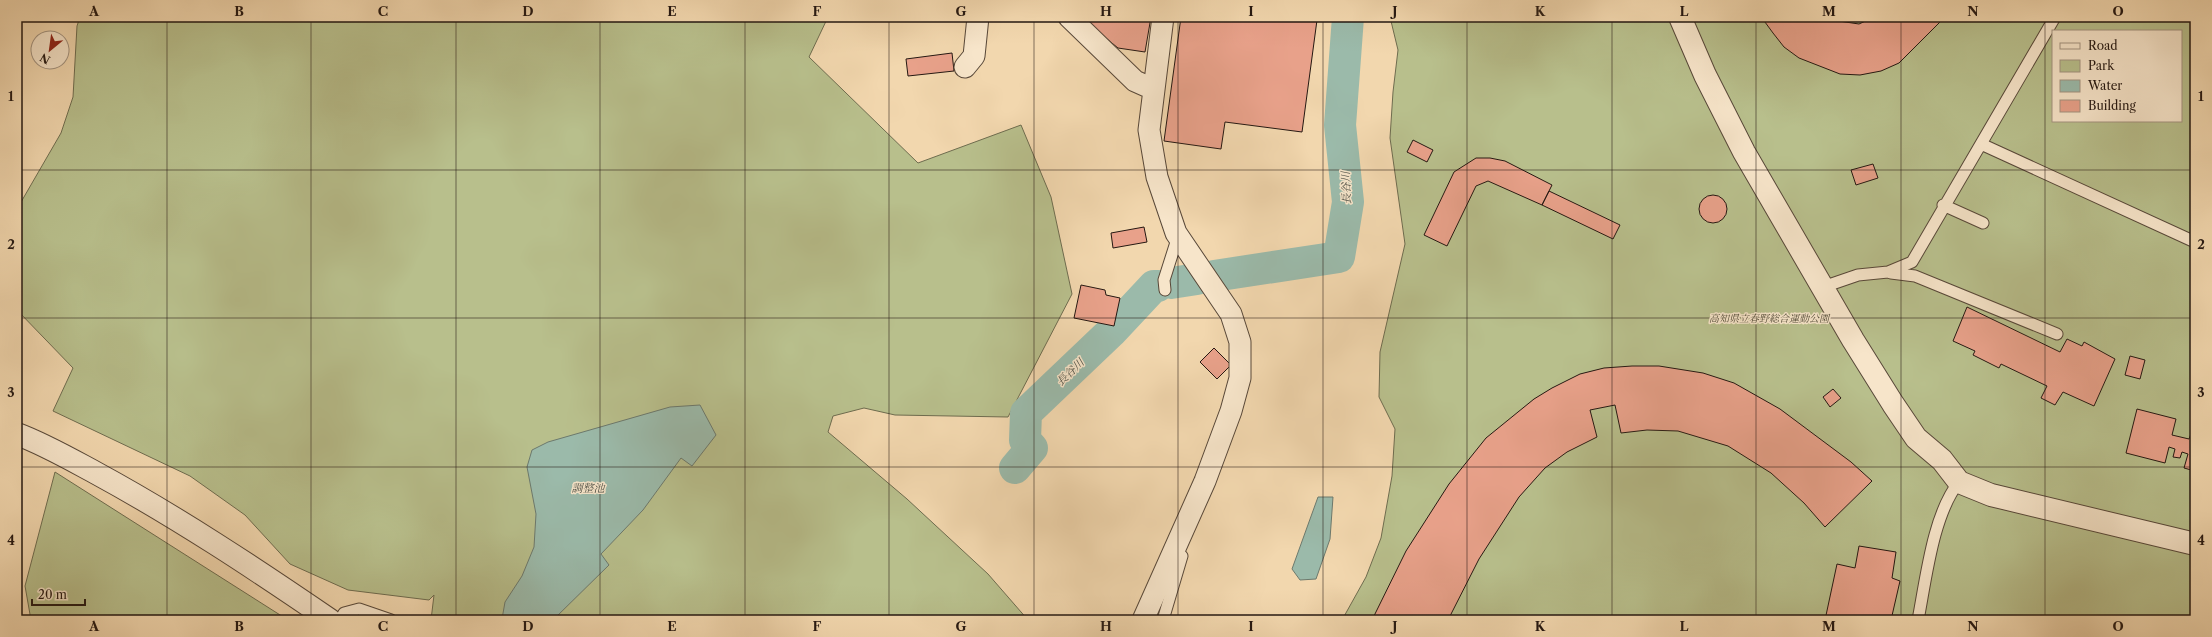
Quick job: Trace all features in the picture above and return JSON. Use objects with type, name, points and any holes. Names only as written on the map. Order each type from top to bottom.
[{"type":"street","points":[[965,67],[974,56],[978,17]]},
{"type":"street","points":[[1069,17],[1135,81],[1153,89]]},
{"type":"street","points":[[1142,620],[1200,491],[1231,411],[1240,378],[1240,342],[1231,314],[1178,236],[1157,177],[1149,130],[1163,17]]},
{"type":"street","points":[[1680,17],[1705,75],[1744,152],[1861,353],[1916,438],[1942,460],[1959,482],[1991,495],[2195,544]]},
{"type":"street","points":[[17,434],[40,443],[128,490],[224,548],[330,620]]},
{"type":"lane","points":[[1823,287],[1858,276],[1888,272],[1912,262],[1943,205],[1981,144],[2055,17]]},
{"type":"lane","points":[[1981,144],[2195,242]]},
{"type":"lane","points":[[1943,205],[1983,223]]},
{"type":"lane","points":[[1165,290],[1164,280],[1178,236]]},
{"type":"lane","points":[[1888,272],[1915,276],[2057,334]]},
{"type":"lane","points":[[1918,620],[1937,527],[1948,495],[1959,482]]},
{"type":"lane","points":[[1163,620],[1179,564],[1194,530],[1200,491]]},
{"type":"lane","points":[[340,620],[344,613],[359,609],[391,620]]},
{"type":"green space","points":[[80,17],[828,17],[809,57],[918,163],[1021,125],[1051,197],[1072,294],[1008,417],[895,415],[864,408],[833,416],[828,432],[907,499],[988,574],[1028,620],[431,620],[434,595],[429,600],[348,590],[290,564],[245,515],[190,476],[53,411],[73,368],[17,310],[17,209],[61,133],[73,97],[77,26]]},
{"type":"green space","name":"高知県立春野総合運動公園","points":[[1390,17],[2195,17],[2195,620],[1342,620],[1366,577],[1381,538],[1392,476],[1395,429],[1379,397],[1380,352],[1405,244],[1390,138],[1398,50]]},
{"type":"green space","points":[[55,472],[288,620],[31,620],[25,586]]},
{"type":"water","name":"調整池","points":[[700,405],[716,435],[692,466],[681,458],[643,510],[601,554],[609,565],[553,620],[502,619],[505,602],[522,576],[534,547],[536,514],[527,467],[532,450],[548,442],[670,407]]},
{"type":"water","points":[[1318,497],[1333,497],[1330,539],[1316,579],[1300,580],[1292,569]]},
{"type":"building","points":[[1080,17],[1151,17],[1145,52],[1118,48]]},
{"type":"building","points":[[1181,17],[1295,17],[1317,20],[1302,132],[1225,122],[1221,149],[1164,141]]},
{"type":"building","points":[[1828,17],[1832,20],[1859,24],[1874,17],[1945,17],[1899,63],[1881,71],[1860,75],[1840,74],[1799,58],[1784,47],[1762,18]]},
{"type":"building","points":[[952,53],[954,71],[908,76],[906,59]]},
{"type":"building","points":[[1413,140],[1433,150],[1427,162],[1407,152]]},
{"type":"building","points":[[1476,158],[1490,158],[1505,161],[1552,185],[1542,205],[1488,181],[1476,186],[1447,246],[1424,235],[1454,172]]},
{"type":"building","points":[[1873,164],[1878,178],[1856,185],[1851,170]]},
{"type":"building","points":[[1549,191],[1620,225],[1613,239],[1542,205]]},
{"type":"building","points":[[1713,195],[1723,199],[1727,209],[1723,219],[1713,223],[1703,219],[1699,209],[1703,199]]},
{"type":"building","points":[[1144,227],[1147,242],[1113,248],[1111,233]]},
{"type":"building","points":[[1081,285],[1105,290],[1106,295],[1120,298],[1114,326],[1074,318]]},
{"type":"building","points":[[1967,307],[2060,352],[2067,339],[2082,346],[2084,342],[2115,359],[2094,406],[2063,392],[2055,405],[2041,398],[2047,386],[2001,364],[1999,368],[1973,355],[1975,351],[1953,341]]},
{"type":"building","points":[[1214,348],[1231,365],[1217,379],[1200,362]]},
{"type":"building","points":[[2130,356],[2145,360],[2140,379],[2125,375]]},
{"type":"building","points":[[1659,366],[1703,373],[1734,383],[1780,409],[1851,462],[1872,481],[1825,527],[1804,503],[1771,473],[1728,446],[1678,431],[1647,430],[1621,433],[1615,405],[1590,410],[1597,437],[1567,452],[1545,468],[1519,497],[1479,559],[1448,620],[1372,620],[1406,551],[1449,484],[1486,438],[1534,399],[1580,374],[1604,368]]},
{"type":"building","points":[[1833,389],[1841,398],[1830,407],[1823,397]]},
{"type":"building","points":[[2137,409],[2176,419],[2172,435],[2189,439],[2195,423],[2195,471],[2184,468],[2188,454],[2182,452],[2180,458],[2173,457],[2175,449],[2169,447],[2165,463],[2126,453]]},
{"type":"building","points":[[1859,546],[1896,552],[1892,578],[1900,581],[1891,620],[1825,620],[1837,564],[1855,568]]},
{"type":"waterway","name":"長谷川","points":[[1214,276],[1339,257],[1348,202],[1340,125],[1348,17]]},
{"type":"waterway","name":"長谷川","points":[[1171,283],[1197,279]]},
{"type":"waterway","name":"長谷川","points":[[1015,468],[1032,448],[1025,440],[1026,413],[1111,332],[1154,286],[1158,286]]}]
